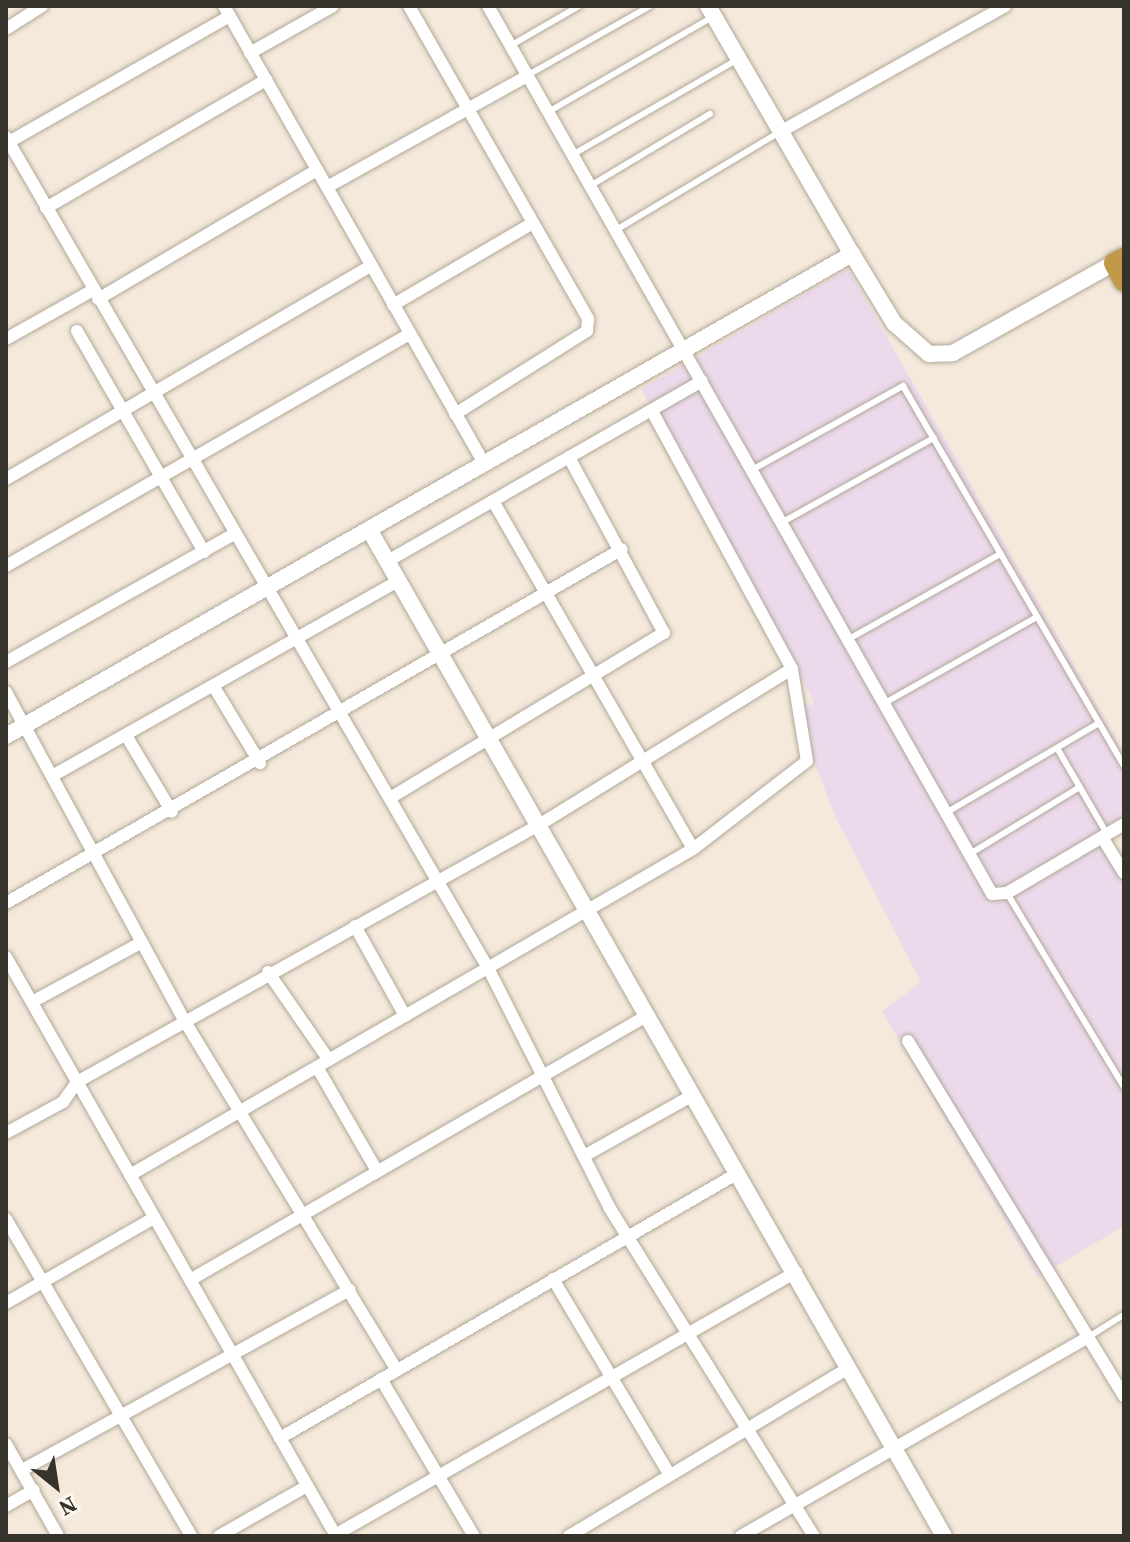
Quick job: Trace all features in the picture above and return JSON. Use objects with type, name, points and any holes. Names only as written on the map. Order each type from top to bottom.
[{"type":"highway","points":[[1119,260],[1124,282]]},
{"type":"street","points":[[6,29],[42,6]]},
{"type":"street","points":[[250,53],[333,6]]},
{"type":"street","points":[[409,6],[588,319],[587,331],[455,414]]},
{"type":"street","points":[[488,6],[992,894],[1007,893],[1124,824]]},
{"type":"street","points":[[780,132],[1005,6]]},
{"type":"street","points":[[485,465],[227,11],[7,140],[232,535],[267,588],[438,879],[546,1077],[584,1156],[814,1536]]},
{"type":"street","points":[[711,11],[894,323],[929,354],[953,353],[1119,260]]},
{"type":"street","points":[[327,187],[527,76]]},
{"type":"street","points":[[46,208],[266,80]]},
{"type":"street","points":[[6,339],[95,294],[317,170]]},
{"type":"street","points":[[393,305],[533,223]]},
{"type":"street","points":[[6,736],[852,254]]},
{"type":"street","points":[[6,479],[371,266]]},
{"type":"street","points":[[77,331],[204,552]]},
{"type":"street","points":[[6,566],[409,334]]},
{"type":"street","points":[[386,562],[702,381]]},
{"type":"street","points":[[130,1175],[693,849],[807,761],[792,669],[652,411]]},
{"type":"street","points":[[390,798],[593,680],[664,633],[622,549],[569,457]]},
{"type":"street","points":[[493,501],[637,760],[693,849]]},
{"type":"street","points":[[370,531],[796,1272],[938,1534]]},
{"type":"street","points":[[6,662],[232,535]]},
{"type":"street","points":[[6,903],[260,763],[622,549]]},
{"type":"street","points":[[52,776],[127,737],[398,581]]},
{"type":"street","points":[[6,1133],[63,1102],[77,1082],[268,972],[539,825],[637,760],[792,669]]},
{"type":"street","points":[[214,687],[260,763]]},
{"type":"street","points":[[6,692],[184,1020],[305,1213],[397,1370]]},
{"type":"street","points":[[127,737],[172,812]]},
{"type":"street","points":[[1104,835],[1124,873]]},
{"type":"street","points":[[355,926],[405,1016]]},
{"type":"street","points":[[32,1002],[142,942]]},
{"type":"street","points":[[6,957],[336,1536],[796,1272]]},
{"type":"street","points":[[268,972],[329,1060]]},
{"type":"street","points":[[190,1280],[546,1077],[648,1015]]},
{"type":"street","points":[[908,1041],[1124,1396]]},
{"type":"street","points":[[317,1067],[377,1171]]},
{"type":"street","points":[[584,1156],[693,1095]]},
{"type":"street","points":[[280,1438],[738,1173]]},
{"type":"street","points":[[6,1303],[154,1218]]},
{"type":"street","points":[[6,1219],[191,1536]]},
{"type":"street","points":[[553,1279],[615,1375],[670,1475]]},
{"type":"street","points":[[22,1470],[350,1290]]},
{"type":"street","points":[[741,1536],[1089,1337]]},
{"type":"street","points":[[569,1536],[849,1368]]},
{"type":"street","points":[[381,1379],[474,1536]]},
{"type":"street","points":[[6,1444],[58,1536]]},
{"type":"street","points":[[219,1536],[307,1486]]},
{"type":"street","points":[[6,1506],[34,1490]]},
{"type":"lane","points":[[510,46],[579,6]]},
{"type":"lane","points":[[527,76],[650,6]]},
{"type":"lane","points":[[548,112],[711,11]]},
{"type":"lane","points":[[572,155],[738,59]]},
{"type":"lane","points":[[590,186],[710,114]]},
{"type":"lane","points":[[616,230],[780,132]]},
{"type":"lane","points":[[752,470],[897,386],[907,391],[1124,765]]},
{"type":"lane","points":[[781,523],[934,438]]},
{"type":"lane","points":[[847,640],[1000,554]]},
{"type":"lane","points":[[883,704],[1037,617]]},
{"type":"lane","points":[[944,814],[1099,723]]},
{"type":"lane","points":[[1057,748],[1104,835]]},
{"type":"lane","points":[[968,855],[1080,787]]},
{"type":"lane","points":[[1007,893],[1124,1087]]},
{"type":"lane","points":[[1089,1337],[1124,1315]]},
{"type":"shaded area","points":[[848,269],[1124,753],[1124,817],[1096,833],[1124,883],[1124,1226],[1038,1277],[882,1011],[921,982],[835,816],[796,714],[814,702],[641,389]]}]
